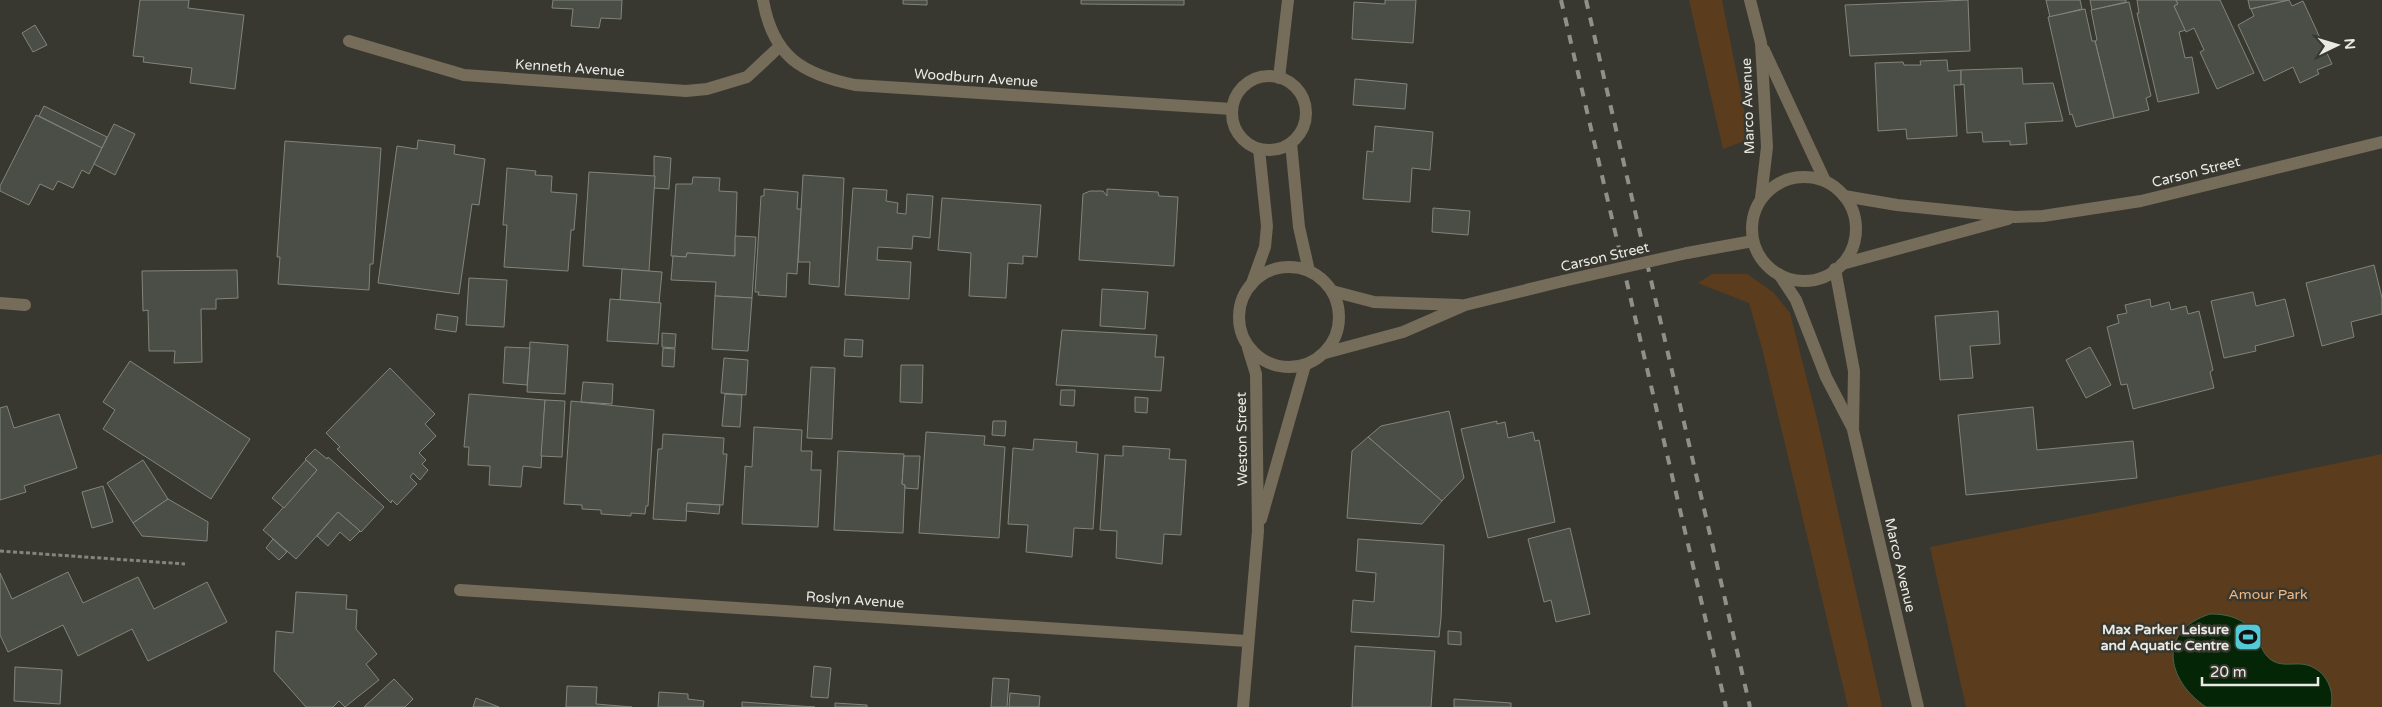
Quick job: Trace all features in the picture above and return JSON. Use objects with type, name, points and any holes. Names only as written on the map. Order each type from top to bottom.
[{"type":"street","name":"Woodburn Avenue","points":[[763,0],[765,14],[780,46],[801,68],[825,79],[855,85],[1232,109]]},
{"type":"street","points":[[1279,78],[1288,0]]},
{"type":"street","name":"Marco Avenue","points":[[1750,0],[1761,44],[1767,147],[1761,198]]},
{"type":"street","name":"Kenneth Avenue","points":[[350,41],[464,76],[686,91],[707,89],[747,77],[780,46]]},
{"type":"street","name":"Marco Avenue","points":[[1761,44],[1825,181]]},
{"type":"street","points":[[1266,76],[1279,78],[1291,84],[1300,94],[1305,106],[1305,120],[1301,133],[1291,143],[1279,149],[1259,150],[1247,144],[1238,134],[1232,123],[1232,109],[1235,97],[1243,87],[1253,79],[1266,76]]},
{"type":"street","name":"Carson Street","points":[[1844,196],[1897,205],[2015,217],[2071,213],[2131,203],[2382,142]]},
{"type":"street","points":[[1291,143],[1298,227],[1309,271]]},
{"type":"street","points":[[1252,283],[1264,273],[1279,268],[1294,267],[1309,271],[1318,276],[1332,291],[1338,306],[1339,323],[1335,339],[1325,353],[1305,366],[1290,368],[1274,366],[1260,359],[1248,348],[1240,332],[1239,315],[1242,298],[1252,283],[1265,247],[1267,226],[1259,150]]},
{"type":"street","points":[[1802,176],[1825,181],[1844,196],[1851,206],[1855,230],[1849,254],[1838,267],[1821,278],[1800,281],[1779,274],[1762,260],[1753,241],[1753,218],[1761,198],[1778,183],[1789,178],[1802,176]]},
{"type":"street","name":"Carson Street","points":[[1838,267],[2015,217]]},
{"type":"street","name":"Carson Street","points":[[1325,353],[1403,332],[1465,305],[1687,253],[1753,241]]},
{"type":"street","name":"Marco Avenue","points":[[1838,267],[1854,371],[1854,430],[1918,707]]},
{"type":"street","name":"Marco Avenue","points":[[1779,274],[1796,300],[1826,377],[1854,430]]},
{"type":"street","name":"Carson Street","points":[[1332,291],[1374,302],[1465,305]]},
{"type":"street","points":[[0,303],[25,305]]},
{"type":"street","name":"Weston Street","points":[[1243,707],[1247,641],[1258,531],[1256,374],[1248,348]]},
{"type":"street","name":"Weston Street","points":[[1258,531],[1282,451],[1291,409],[1305,366]]},
{"type":"street","name":"Roslyn Avenue","points":[[460,590],[1247,641]]},
{"type":"path","points":[[0,552],[185,564]]},
{"type":"green space","points":[[1689,0],[1722,0],[1750,139],[1723,149]]},
{"type":"green space","points":[[1712,274],[1747,274],[1773,292],[1790,313],[1819,427],[1882,707],[1848,707],[1762,348],[1749,303],[1698,283]]},
{"type":"green space","name":"Amour Park","points":[[2382,454],[2382,707],[1966,707],[1930,547]]},
{"type":"shaded area","points":[[2210,614],[2225,615],[2244,623],[2254,632],[2265,654],[2273,661],[2281,664],[2307,665],[2319,671],[2330,687],[2331,707],[2206,707],[2182,683],[2173,657],[2175,644],[2181,632],[2193,622]]},
{"type":"building","points":[[140,0],[189,0],[188,8],[244,15],[235,89],[190,83],[192,68],[143,62],[144,57],[133,56]]},
{"type":"building","points":[[553,0],[622,0],[621,19],[601,18],[599,28],[571,26],[573,9],[552,8]]},
{"type":"building","points":[[903,0],[927,0],[927,5],[903,4]]},
{"type":"building","points":[[1081,0],[1184,0],[1184,5],[1081,4]]},
{"type":"building","points":[[1385,0],[1416,0],[1413,43],[1352,39],[1354,2],[1385,4]]},
{"type":"building","points":[[1968,0],[1970,51],[1850,56],[1845,5]]},
{"type":"building","points":[[2046,0],[2080,0],[2082,9],[2050,17]]},
{"type":"building","points":[[2090,0],[2126,0],[2126,2],[2092,10]]},
{"type":"building","points":[[2137,0],[2176,0],[2178,4],[2174,6],[2186,30],[2179,32],[2185,58],[2192,57],[2199,93],[2158,102],[2137,13],[2139,13]]},
{"type":"building","points":[[2176,0],[2220,0],[2254,73],[2217,89],[2200,52],[2204,50],[2194,28],[2186,32],[2174,6],[2178,4]]},
{"type":"building","points":[[2248,0],[2289,0],[2250,9]]},
{"type":"building","points":[[2289,0],[2292,6],[2303,1],[2332,64],[2317,70],[2319,74],[2300,83],[2293,67],[2264,81],[2238,25],[2254,16],[2251,9]]},
{"type":"building","points":[[2129,2],[2151,96],[2146,98],[2149,110],[2114,118],[2095,41],[2097,40],[2091,10]]},
{"type":"building","points":[[2085,9],[2114,118],[2076,127],[2072,114],[2070,115],[2048,17]]},
{"type":"building","points":[[35,25],[47,45],[33,52],[22,33]]},
{"type":"building","points":[[1947,60],[1948,71],[1961,70],[1961,85],[1954,85],[1957,136],[1907,139],[1906,129],[1878,131],[1875,63],[1903,62],[1904,65],[1921,65],[1920,61]]},
{"type":"building","points":[[2022,68],[2023,84],[2053,83],[2063,121],[2025,123],[2027,144],[2010,145],[2010,141],[1983,142],[1982,132],[1967,133],[1964,84],[1961,85],[1961,70]]},
{"type":"building","points":[[1355,79],[1407,84],[1405,109],[1353,105]]},
{"type":"building","points":[[44,106],[107,137],[102,148],[39,116]]},
{"type":"building","points":[[36,115],[102,148],[89,174],[82,170],[73,188],[58,181],[53,190],[40,184],[29,205],[0,191],[0,186]]},
{"type":"building","points":[[114,124],[135,134],[115,175],[94,164]]},
{"type":"building","points":[[1375,126],[1433,132],[1430,170],[1412,168],[1410,202],[1363,199],[1367,151],[1373,152]]},
{"type":"building","points":[[418,140],[455,145],[454,154],[485,159],[479,205],[472,204],[459,294],[378,283],[397,146],[417,149]]},
{"type":"building","points":[[285,141],[381,148],[373,264],[370,264],[369,290],[278,284],[280,257],[277,257]]},
{"type":"building","points":[[654,156],[671,158],[669,189],[654,188]]},
{"type":"building","points":[[507,168],[536,171],[535,175],[552,176],[551,192],[577,194],[574,230],[571,230],[568,271],[504,267],[507,225],[503,225]]},
{"type":"building","points":[[589,172],[655,176],[649,271],[583,266]]},
{"type":"building","points":[[803,175],[844,178],[839,287],[809,284],[810,262],[798,262]]},
{"type":"building","points":[[693,177],[720,178],[719,191],[737,192],[735,256],[687,253],[686,257],[671,256],[676,184],[692,184]]},
{"type":"building","points":[[853,188],[887,190],[886,201],[898,203],[897,213],[906,214],[907,194],[933,196],[930,238],[913,236],[912,249],[878,247],[877,260],[911,262],[909,299],[845,295]]},
{"type":"building","points":[[764,189],[798,192],[797,209],[801,209],[797,274],[787,273],[786,297],[758,295],[759,292],[755,292],[761,196],[764,196]]},
{"type":"building","points":[[1107,189],[1158,192],[1159,196],[1178,197],[1174,266],[1079,260],[1083,194],[1090,191],[1103,191],[1107,196]]},
{"type":"building","points":[[942,198],[1041,205],[1037,257],[1023,256],[1023,264],[1008,263],[1006,298],[969,296],[971,253],[938,250]]},
{"type":"building","points":[[1433,208],[1470,211],[1468,235],[1432,232]]},
{"type":"building","points":[[735,236],[756,237],[752,298],[715,296],[716,282],[671,280],[673,256],[686,257],[687,253],[735,256]]},
{"type":"building","points":[[2374,265],[2382,298],[2382,314],[2351,322],[2354,337],[2322,346],[2306,283]]},
{"type":"building","points":[[622,269],[662,272],[659,303],[620,300]]},
{"type":"building","points":[[237,270],[238,298],[216,299],[216,309],[201,309],[202,362],[174,363],[175,351],[149,351],[148,310],[143,311],[142,271]]},
{"type":"building","points":[[469,278],[507,280],[504,327],[466,325]]},
{"type":"building","points":[[1102,289],[1148,292],[1145,329],[1100,326]]},
{"type":"building","points":[[2253,292],[2256,306],[2285,299],[2294,336],[2255,346],[2256,351],[2224,358],[2211,301]]},
{"type":"building","points":[[715,296],[752,298],[748,351],[712,349]]},
{"type":"building","points":[[610,299],[661,303],[658,344],[607,341]]},
{"type":"building","points":[[2150,299],[2151,307],[2169,302],[2171,310],[2186,306],[2188,314],[2199,311],[2213,370],[2210,372],[2214,388],[2133,409],[2127,384],[2121,385],[2107,327],[2119,323],[2117,315],[2127,313],[2125,305]]},
{"type":"building","points":[[1998,311],[2000,344],[1970,346],[1973,378],[1940,380],[1935,316]]},
{"type":"building","points":[[437,314],[458,317],[456,332],[435,329]]},
{"type":"building","points":[[1062,330],[1157,335],[1155,357],[1164,357],[1161,391],[1056,385]]},
{"type":"building","points":[[662,333],[676,334],[675,348],[662,347]]},
{"type":"building","points":[[845,339],[863,340],[862,357],[844,356]]},
{"type":"building","points":[[530,342],[568,345],[565,394],[527,392]]},
{"type":"building","points":[[505,347],[530,348],[527,385],[503,383]]},
{"type":"building","points":[[2090,347],[2111,385],[2086,398],[2066,360]]},
{"type":"building","points":[[663,348],[675,349],[674,367],[662,366]]},
{"type":"building","points":[[724,358],[748,360],[746,395],[721,393]]},
{"type":"building","points":[[130,361],[250,439],[211,499],[103,429],[115,410],[103,402]]},
{"type":"building","points":[[901,365],[923,365],[922,403],[900,402]]},
{"type":"building","points":[[811,367],[835,368],[832,439],[807,438]]},
{"type":"building","points":[[390,368],[435,414],[425,424],[436,436],[419,453],[426,460],[422,464],[428,470],[420,480],[413,473],[410,477],[417,484],[397,505],[392,500],[391,503],[337,449],[340,447],[326,433]]},
{"type":"building","points":[[583,382],[613,384],[612,404],[581,402]]},
{"type":"building","points":[[1061,390],[1075,390],[1074,406],[1060,405]]},
{"type":"building","points":[[469,394],[545,400],[541,468],[523,466],[521,487],[489,485],[490,466],[468,465],[469,447],[464,447]]},
{"type":"building","points":[[725,394],[742,395],[740,427],[722,426]]},
{"type":"building","points":[[1135,397],[1148,398],[1147,413],[1135,412]]},
{"type":"building","points":[[545,400],[565,401],[562,457],[541,456]]},
{"type":"building","points":[[571,401],[654,410],[648,506],[646,506],[645,514],[631,513],[631,516],[601,514],[601,510],[582,509],[582,505],[564,504]]},
{"type":"building","points":[[7,406],[14,428],[59,414],[77,468],[24,486],[26,492],[0,500],[0,408]]},
{"type":"building","points":[[2033,407],[2037,450],[2133,441],[2137,478],[1966,495],[1958,415]]},
{"type":"building","points":[[1449,411],[1464,478],[1442,501],[1368,437],[1381,426]]},
{"type":"building","points":[[993,421],[1006,421],[1005,436],[992,435]]},
{"type":"building","points":[[1497,421],[1497,424],[1505,422],[1508,438],[1533,432],[1535,441],[1539,440],[1555,522],[1488,538],[1461,429]]},
{"type":"building","points":[[754,427],[802,430],[801,451],[812,451],[811,470],[821,470],[818,527],[742,524],[745,466],[752,467]]},
{"type":"building","points":[[926,432],[985,436],[984,445],[1005,447],[999,538],[919,533]]},
{"type":"building","points":[[663,434],[724,438],[723,454],[727,454],[723,505],[687,503],[686,521],[653,519],[658,449],[662,449]]},
{"type":"building","points":[[1368,437],[1442,501],[1422,524],[1347,518],[1352,451]]},
{"type":"building","points":[[1034,439],[1077,442],[1076,452],[1098,454],[1093,529],[1074,528],[1072,557],[1026,552],[1028,525],[1008,524],[1013,448],[1033,450]]},
{"type":"building","points":[[1123,446],[1170,449],[1169,459],[1186,460],[1181,535],[1164,534],[1162,564],[1116,558],[1117,531],[1100,530],[1105,455],[1123,456]]},
{"type":"building","points":[[315,449],[327,459],[328,457],[384,507],[361,532],[338,512],[296,559],[263,530],[317,470],[305,459]]},
{"type":"building","points":[[838,451],[904,454],[902,484],[905,485],[903,533],[834,530]]},
{"type":"building","points":[[904,456],[920,456],[918,489],[905,488],[905,485],[902,484]]},
{"type":"building","points":[[143,460],[168,499],[133,523],[107,483]]},
{"type":"building","points":[[306,460],[317,470],[284,508],[272,498]]},
{"type":"building","points":[[103,486],[113,522],[92,528],[82,492]]},
{"type":"building","points":[[168,499],[208,522],[207,541],[142,536],[133,523]]},
{"type":"building","points":[[687,503],[720,505],[719,514],[686,511]]},
{"type":"building","points":[[338,512],[360,531],[350,541],[340,532],[328,546],[317,536]]},
{"type":"building","points":[[1570,528],[1590,614],[1556,622],[1551,600],[1544,602],[1528,539]]},
{"type":"building","points":[[273,539],[287,552],[279,560],[266,548]]},
{"type":"building","points":[[1358,539],[1444,545],[1439,637],[1351,632],[1353,600],[1374,602],[1376,573],[1356,571]]},
{"type":"building","points":[[68,572],[83,603],[138,577],[154,609],[207,582],[227,622],[148,661],[132,629],[78,656],[63,625],[8,652],[0,635],[0,573],[12,599]]},
{"type":"building","points":[[296,592],[347,595],[346,609],[357,610],[356,629],[377,654],[366,664],[379,680],[345,707],[339,701],[333,707],[306,707],[274,671],[276,631],[293,633]]},
{"type":"building","points":[[1448,631],[1461,632],[1461,645],[1448,644]]},
{"type":"building","points":[[1355,646],[1435,651],[1431,707],[1352,707]]},
{"type":"building","points":[[814,666],[831,668],[828,698],[811,697]]},
{"type":"building","points":[[15,667],[62,670],[60,704],[14,701]]},
{"type":"building","points":[[993,678],[1009,679],[1007,707],[991,707]]},
{"type":"building","points":[[394,679],[413,699],[405,707],[364,707]]},
{"type":"building","points":[[567,686],[597,687],[596,704],[632,707],[566,707]]},
{"type":"building","points":[[659,692],[688,694],[688,699],[704,701],[703,707],[658,707]]},
{"type":"building","points":[[1010,693],[1040,696],[1039,707],[1009,707]]},
{"type":"building","points":[[476,698],[499,707],[473,707]]},
{"type":"building","points":[[1454,699],[1511,703],[1511,707],[1454,707]]},
{"type":"building","points":[[742,702],[815,707],[742,707]]},
{"type":"building","points":[[835,703],[867,705],[867,707],[835,707]]},
{"type":"railway","points":[[1561,0],[1726,707]]},
{"type":"railway","points":[[1586,0],[1750,707]]},
{"type":"place","name":"Max Parker Leisure and Aquatic Centre","points":[[2248,637]]}]
